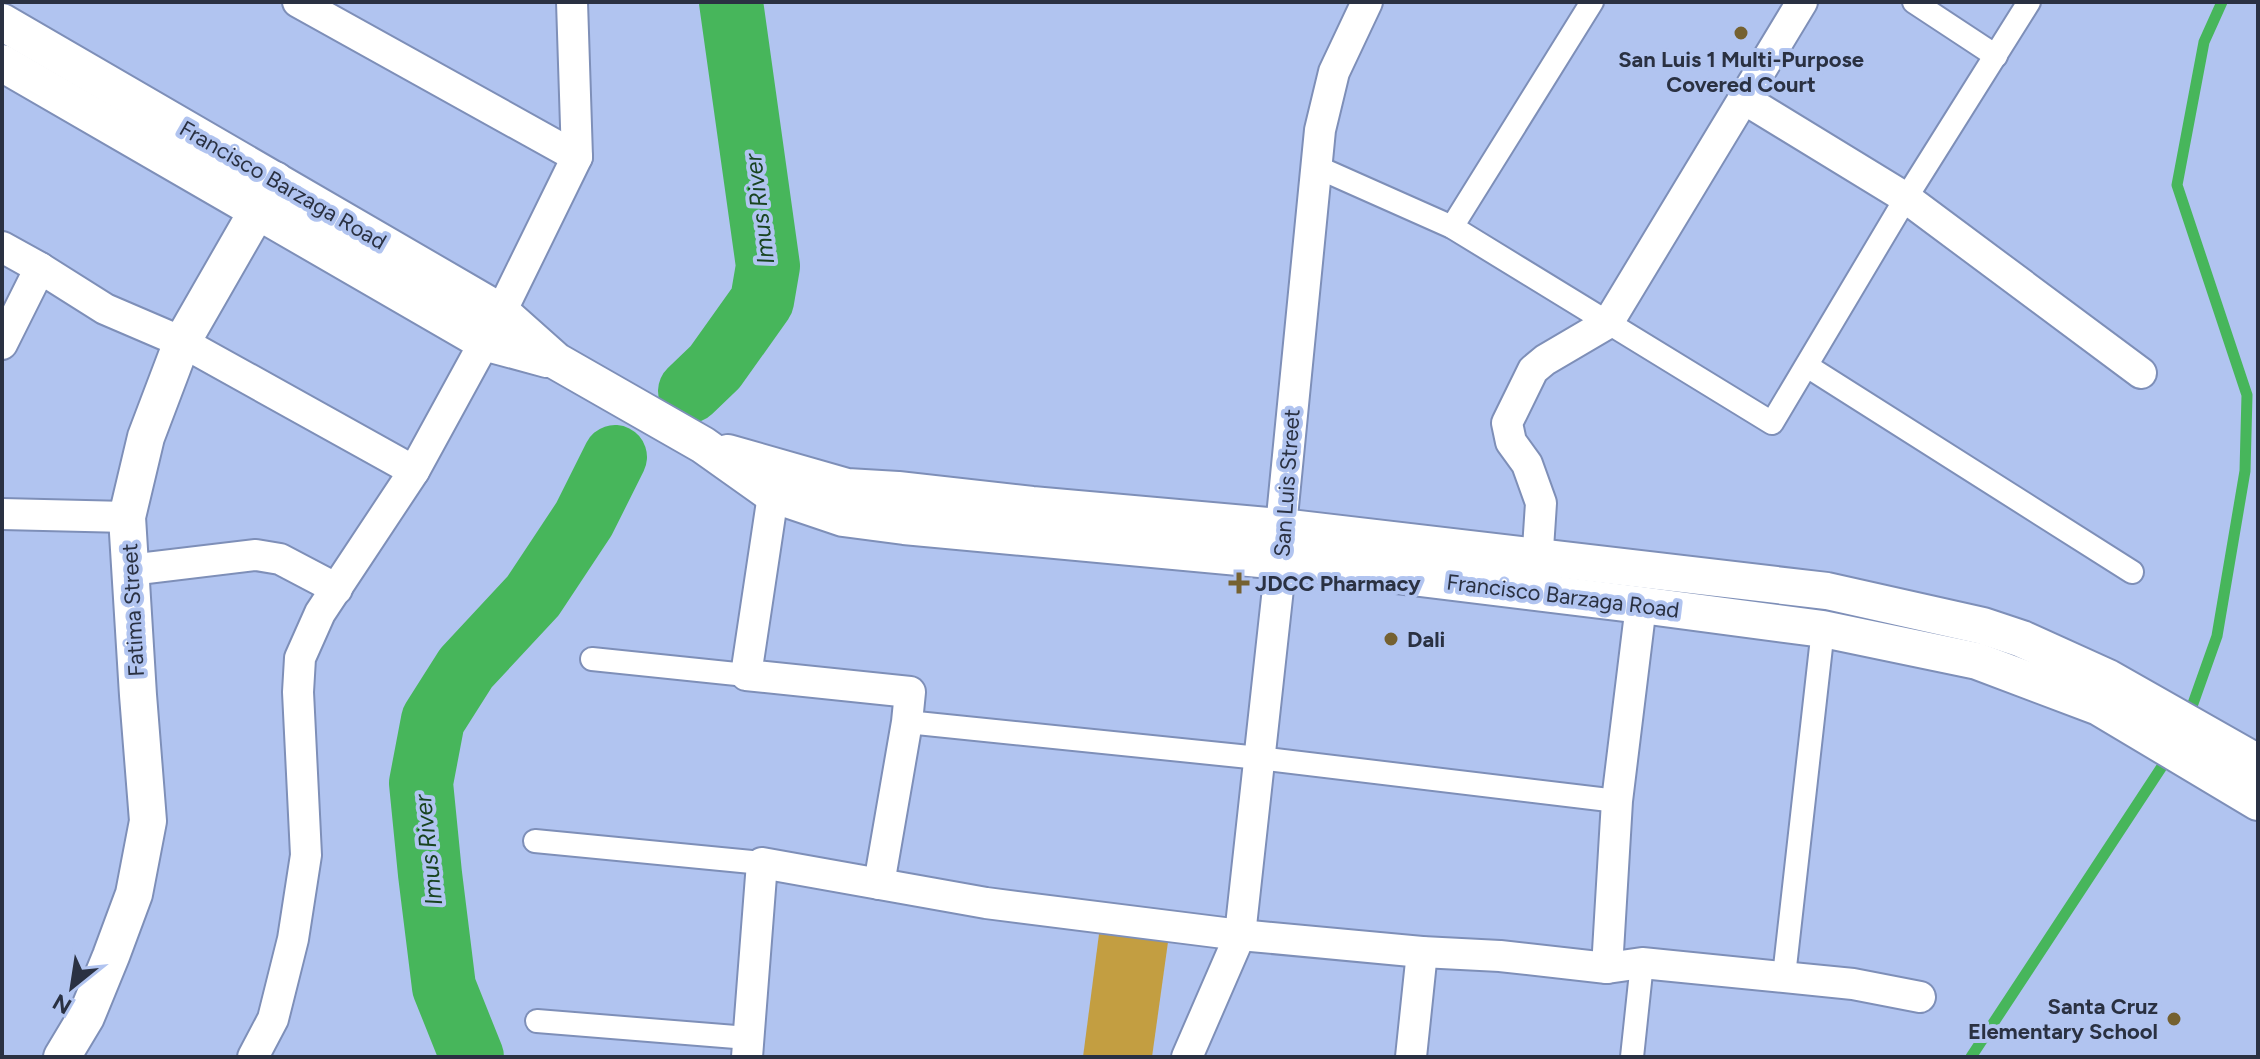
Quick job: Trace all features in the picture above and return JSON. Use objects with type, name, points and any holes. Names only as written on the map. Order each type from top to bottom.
[{"type":"street","points":[[298,2],[577,157]]},
{"type":"street","points":[[253,1057],[273,1019],[293,939],[306,855],[298,692],[300,658],[320,613],[414,471],[493,327],[577,157],[572,2]]},
{"type":"street","name":"San Luis Street","points":[[1187,1057],[1240,935],[1320,130],[1334,72],[1367,2]]},
{"type":"street","points":[[1452,227],[1592,2]]},
{"type":"street","points":[[1536,575],[1541,503],[1527,464],[1511,442],[1507,423],[1533,370],[1608,323],[1802,2]]},
{"type":"street","points":[[1914,2],[1996,56]]},
{"type":"street","points":[[1317,167],[1452,227],[1772,423],[1906,198],[2029,2]]},
{"type":"street","name":"Francisco Barzaga Road","points":[[6,18],[266,195]]},
{"type":"street","name":"Francisco Barzaga Road","points":[[2,63],[266,195],[706,447],[775,480],[843,518],[1281,544],[1536,575],[1827,591],[1983,626],[2022,639],[2104,693],[2249,776]]},
{"type":"street","points":[[1744,99],[1906,198],[2141,373]]},
{"type":"street","name":"Fatima Street","points":[[62,1057],[86,1017],[134,894],[148,821],[127,517],[146,437],[182,342],[266,195]]},
{"type":"street","points":[[2,247],[105,309],[182,342],[414,471]]},
{"type":"street","points":[[2,344],[40,268]]},
{"type":"street","points":[[1807,366],[2132,572]]},
{"type":"street","points":[[746,675],[775,480]]},
{"type":"street","points":[[2,514],[127,517]]},
{"type":"street","points":[[130,570],[256,555],[280,559],[337,589]]},
{"type":"street","name":"Francisco Barzaga Road","points":[[1536,575],[1641,605],[1823,629],[1977,661],[2104,693]]},
{"type":"street","points":[[1607,968],[1617,801],[1641,605]]},
{"type":"street","points":[[1784,976],[1823,629]]},
{"type":"street","points":[[592,659],[910,692],[879,884]]},
{"type":"street","points":[[907,722],[1259,758],[1617,801]]},
{"type":"street","points":[[535,841],[762,863],[986,903],[1240,935],[1607,968],[1642,963],[1853,984],[1920,997]]},
{"type":"street","points":[[537,1021],[747,1047],[762,863]]},
{"type":"street","points":[[1411,1057],[1422,952]]},
{"type":"street","points":[[1632,1057],[1642,963]]},
{"type":"shaded area","points":[[1099,934],[1168,942],[1152,1057],[1083,1057]]},
{"type":"waterway","name":"Imus River","points":[[690,391],[715,367],[762,301],[768,266],[731,2]]},
{"type":"waterway","points":[[2190,712],[2217,636],[2245,471],[2247,395],[2177,185],[2204,42],[2222,2]]},
{"type":"waterway","name":"Imus River","points":[[472,1057],[444,987],[430,874],[421,783],[433,720],[466,668],[533,596],[584,519],[615,457]]},
{"type":"waterway","points":[[1971,1057],[2161,768]]},
{"type":"place","name":"San Luis 1 Multi-Purpose Covered Court","points":[[1741,33]]},
{"type":"place","name":"JDCC Pharmacy","points":[[1239,583]]},
{"type":"place","name":"Dali","points":[[1391,639]]},
{"type":"place","name":"Santa Cruz Elementary School","points":[[2174,1019]]}]
